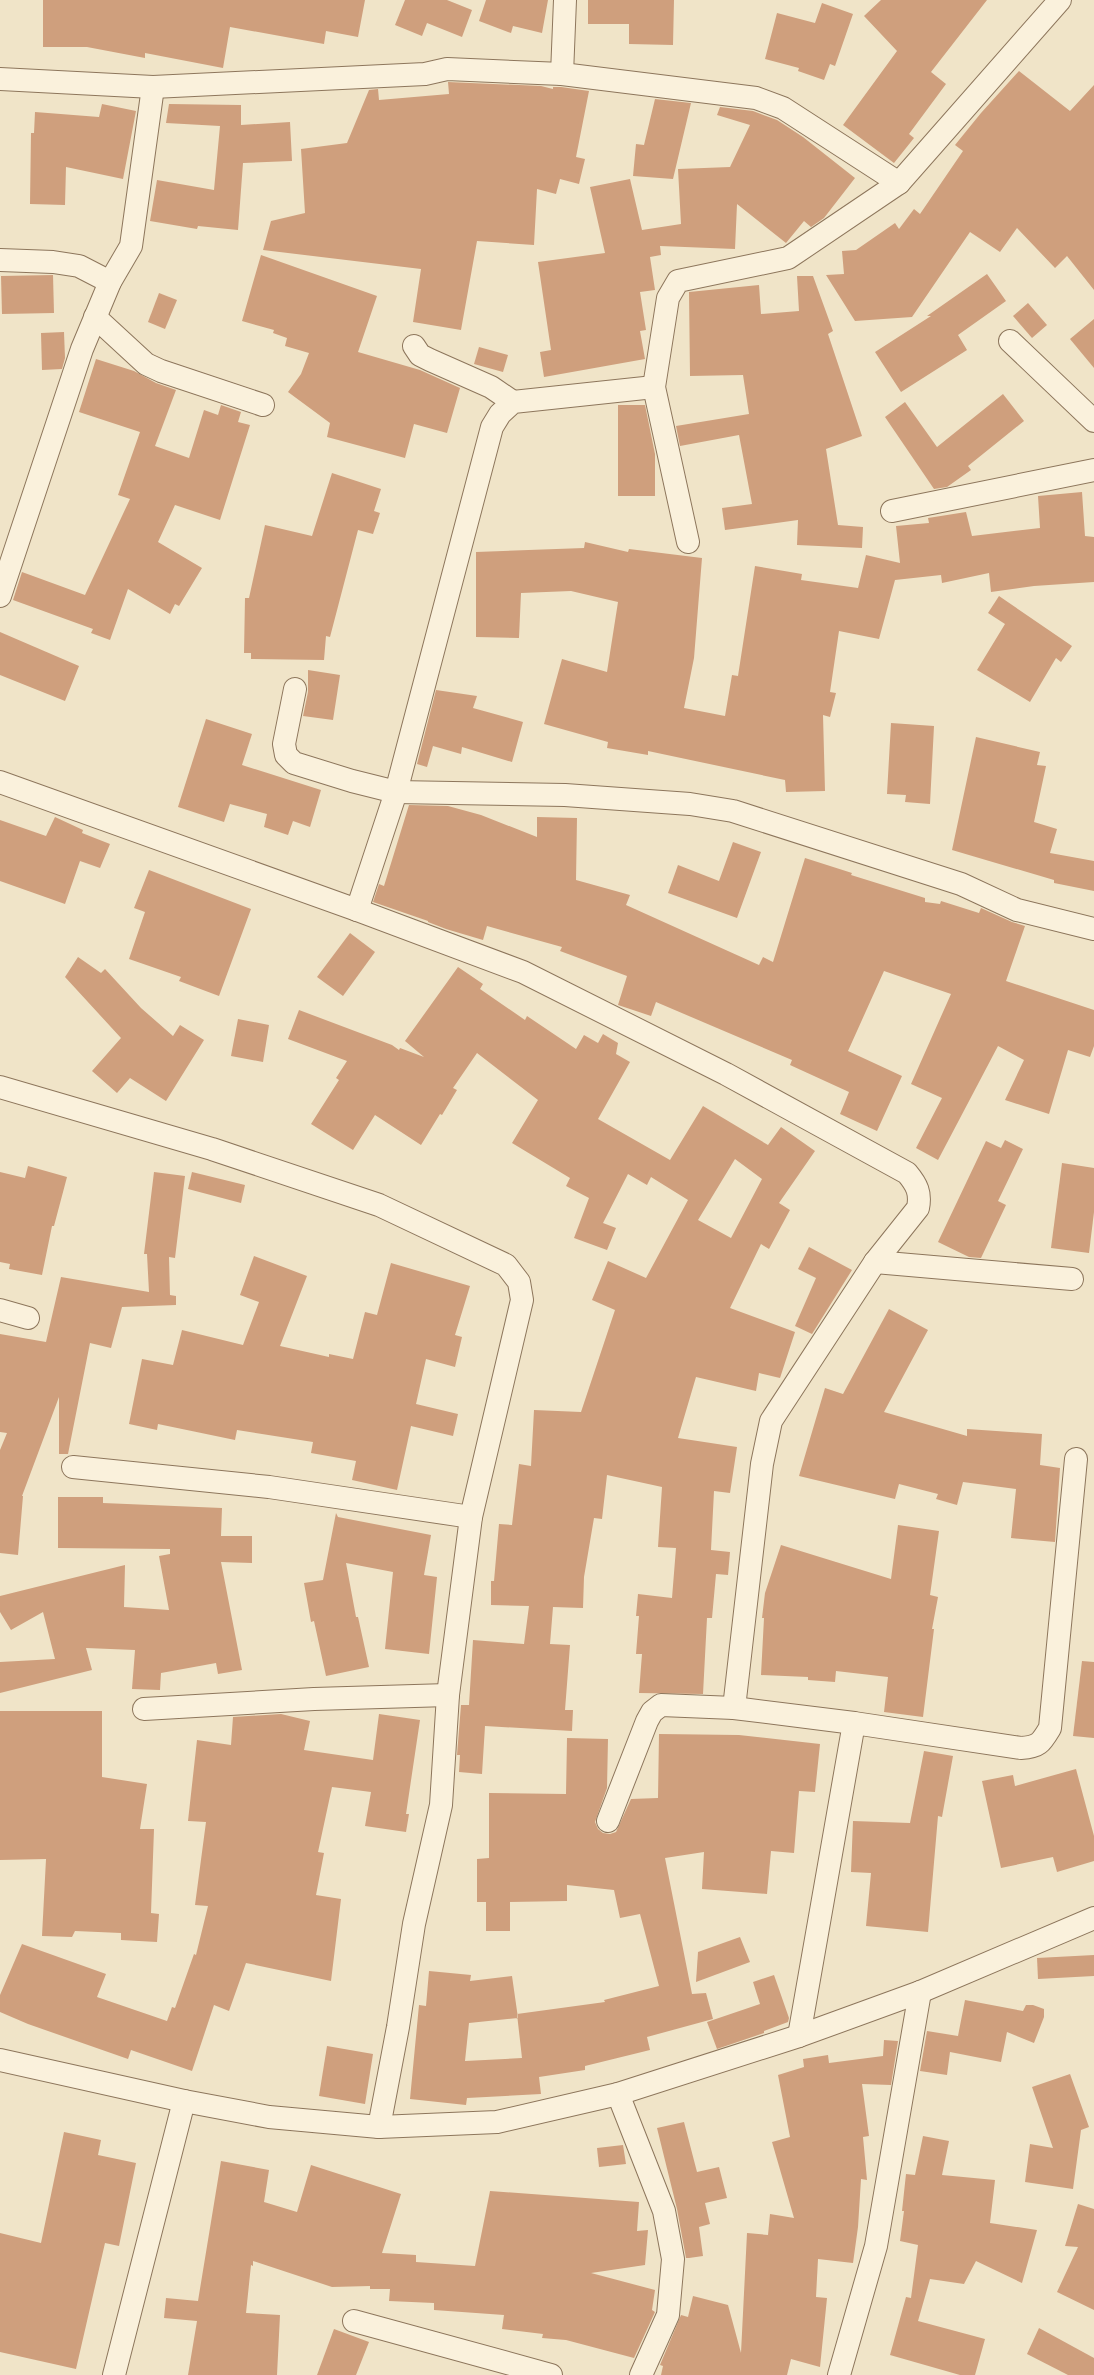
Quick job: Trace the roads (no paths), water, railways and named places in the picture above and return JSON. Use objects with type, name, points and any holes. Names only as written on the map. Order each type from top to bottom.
[{"type":"street","points":[[562,74],[565,0]]},
{"type":"street","points":[[688,542],[654,386],[668,298],[678,281],[788,258],[899,183],[1060,0]]},
{"type":"street","points":[[0,79],[153,86],[425,74],[447,69],[562,74],[756,98],[783,108],[899,183]]},
{"type":"street","points":[[0,596],[94,317],[110,282],[131,246],[153,86]]},
{"type":"street","points":[[0,260],[53,262],[79,266],[110,282]]},
{"type":"street","points":[[94,317],[146,364],[161,372],[263,405]]},
{"type":"street","points":[[1010,341],[1094,421]]},
{"type":"street","points":[[414,346],[420,355],[491,387],[513,402]]},
{"type":"street","points":[[358,910],[396,792],[492,427],[500,414],[513,402],[654,386]]},
{"type":"street","points":[[892,511],[1094,470]]},
{"type":"street","points":[[295,689],[284,744],[286,755],[294,763],[335,776],[396,792],[565,795],[690,804],[733,811],[961,884],[1017,910],[1094,928]]},
{"type":"street","points":[[0,782],[358,910],[523,972],[726,1074],[908,1173],[917,1185],[920,1198],[918,1208],[875,1262],[771,1421],[762,1464],[734,1708]]},
{"type":"street","points":[[0,1087],[212,1149],[379,1205],[506,1265],[519,1282],[522,1300],[471,1517],[448,1695],[441,1806],[414,1924],[398,2027],[379,2127]]},
{"type":"street","points":[[875,1262],[1072,1279]]},
{"type":"street","points":[[0,1310],[28,1318]]},
{"type":"street","points":[[608,1822],[652,1712],[661,1705],[734,1708],[854,1723],[1021,1748],[1033,1748],[1042,1742],[1050,1728],[1076,1459]]},
{"type":"street","points":[[73,1466],[269,1487],[471,1517]]},
{"type":"street","points":[[144,1709],[314,1699],[448,1695]]},
{"type":"street","points":[[799,2036],[854,1723]]},
{"type":"street","points":[[0,2060],[184,2101],[269,2117],[379,2127],[497,2122],[618,2094],[799,2036],[920,1992],[1094,1918]]},
{"type":"street","points":[[838,2375],[876,2246],[920,1992]]},
{"type":"street","points":[[618,2094],[664,2211],[673,2259],[668,2315],[641,2375]]},
{"type":"street","points":[[114,2375],[184,2101]]},
{"type":"street","points":[[354,2320],[551,2375]]}]
